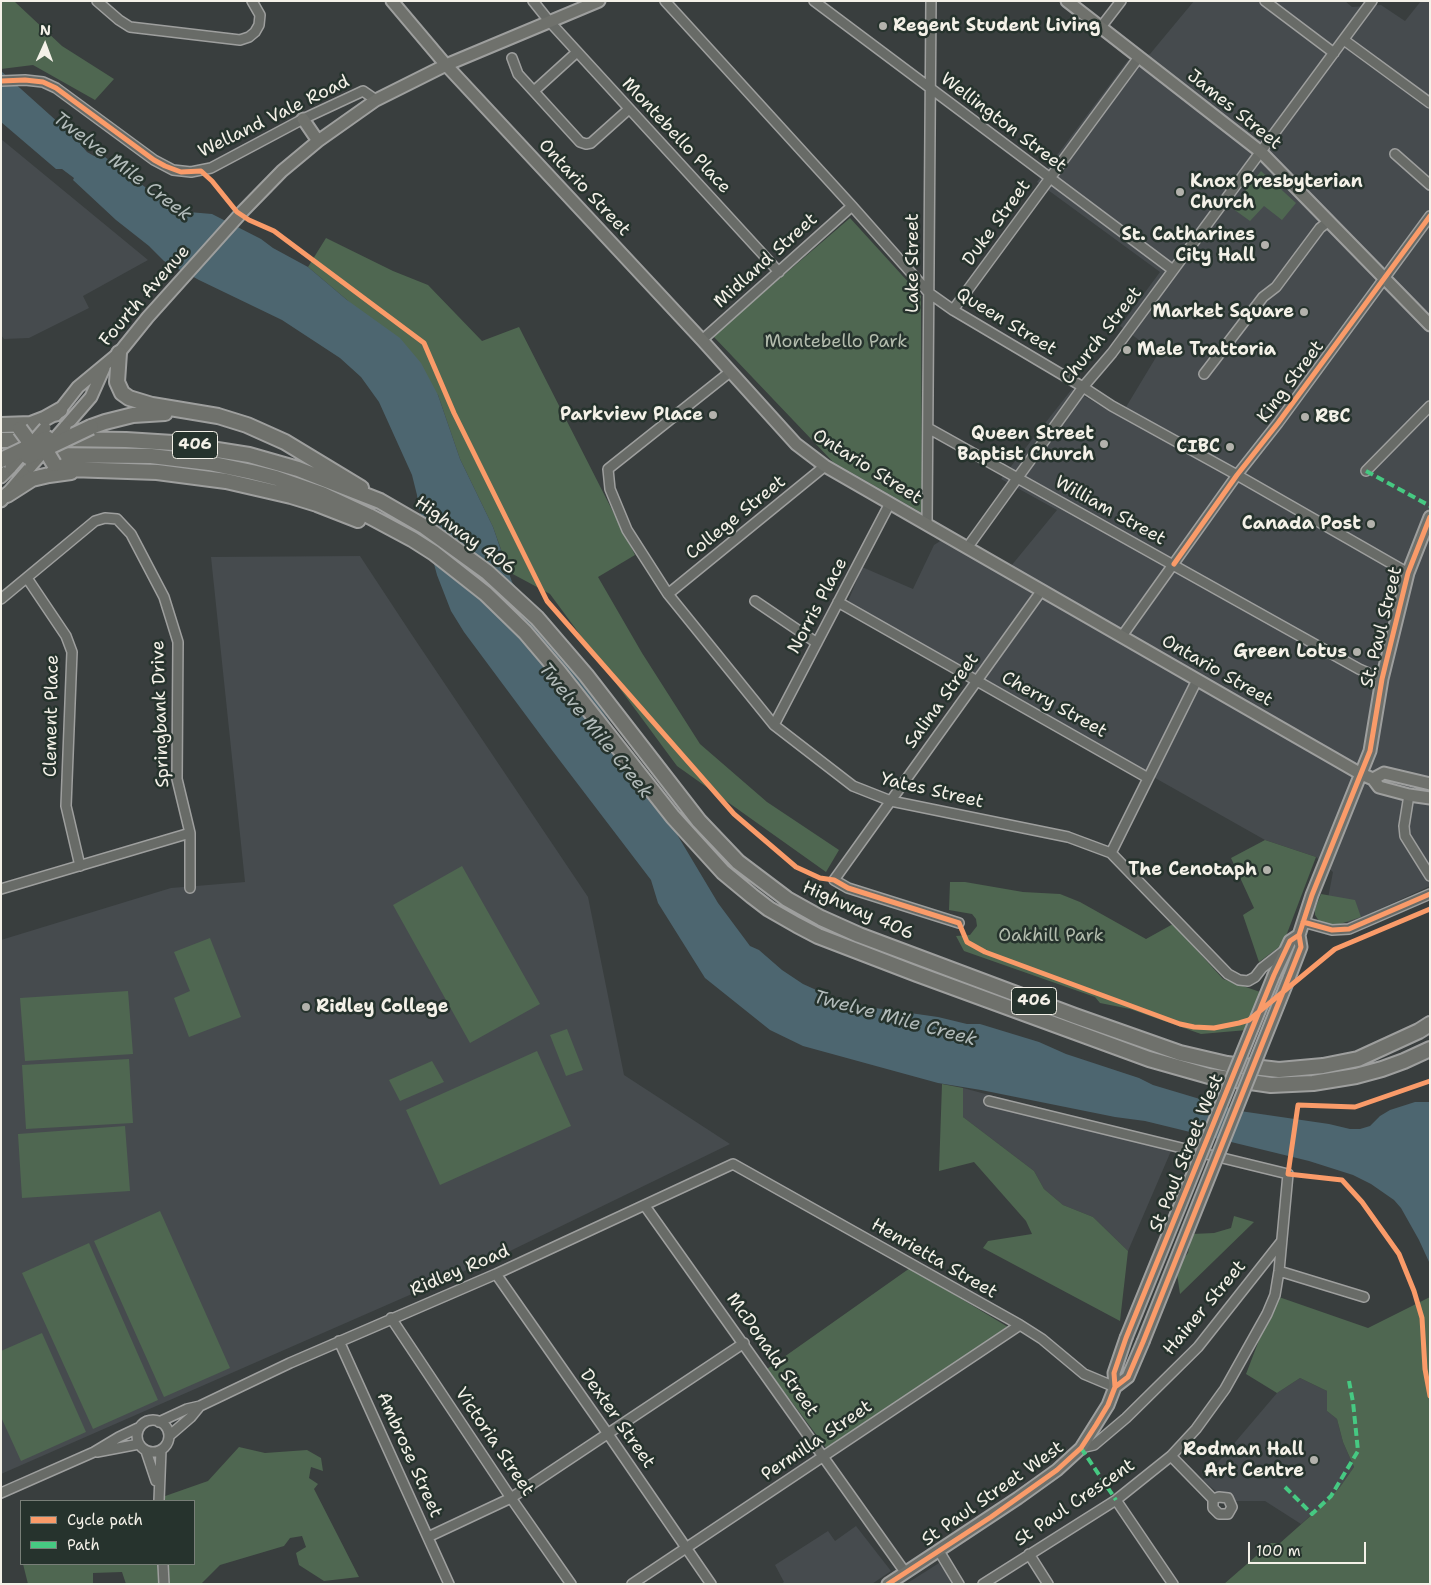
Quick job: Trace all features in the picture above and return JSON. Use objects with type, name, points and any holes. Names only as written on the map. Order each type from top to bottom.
[{"type":"highway","points":[[119,353],[116,378],[118,386],[125,396],[137,402],[233,420],[273,436],[346,478],[380,501]]},
{"type":"highway","points":[[9,427],[32,424],[60,410]]},
{"type":"highway","points":[[8,493],[24,471],[29,458],[47,435],[60,410]]},
{"type":"highway","points":[[47,435],[91,427],[133,415],[160,413],[200,414]]},
{"type":"highway","points":[[9,427],[27,437],[29,458]]},
{"type":"highway","points":[[47,435],[66,427]]},
{"type":"highway","points":[[47,435],[49,457],[54,464],[62,468],[157,472],[266,489],[341,513],[398,539],[455,571]]},
{"type":"highway","name":"Highway 406","points":[[1,440],[126,440],[208,447],[250,455],[290,467],[380,501],[425,527],[487,572],[521,602],[564,649],[686,806],[724,850],[771,889],[803,909],[839,927],[1092,1022],[1180,1053],[1227,1064],[1279,1070],[1323,1066],[1358,1058],[1420,1032],[1430,1024]]},
{"type":"highway","name":"Highway 406","points":[[1,455],[121,454],[209,463],[276,478],[322,494],[369,516],[426,548],[486,594],[525,632],[559,672],[678,823],[729,878],[769,909],[826,939],[1140,1055],[1210,1076],[1271,1085],[1314,1083],[1364,1074],[1404,1061],[1430,1049]]},
{"type":"highway","points":[[4,468],[29,458]]},
{"type":"highway","points":[[8,493],[27,481],[38,477],[86,470]]},
{"type":"main road","name":"Ontario Street","points":[[392,1],[446,66],[702,340],[796,444],[825,466],[1373,779],[1379,787],[1430,798]]},
{"type":"main road","name":"Fourth Avenue","points":[[60,410],[78,387],[119,353],[148,317],[243,210],[282,171],[318,141],[376,100],[446,66],[599,1]]},
{"type":"main road","name":"James Street","points":[[1067,1],[1261,152],[1430,325]]},
{"type":"main road","points":[[303,119],[318,141]]},
{"type":"main road","name":"Fourth Avenue","points":[[66,427],[91,397],[104,367]]},
{"type":"main road","points":[[29,458],[47,435]]},
{"type":"main road","name":"St. Paul Street","points":[[1362,774],[1370,751],[1382,679],[1408,573],[1430,517]]},
{"type":"main road","points":[[1373,779],[1384,773],[1430,784]]},
{"type":"main road","name":"St Paul Street West","points":[[1114,1387],[1128,1377],[1143,1342],[1301,947],[1299,935],[1321,870],[1362,774]]},
{"type":"main road","name":"St Paul Street West","points":[[888,1584],[1018,1498],[1057,1470],[1081,1448],[1108,1405],[1114,1387],[1114,1373],[1126,1338],[1274,975],[1290,941],[1299,935]]},
{"type":"street","points":[[97,1],[130,27],[240,40],[249,37],[259,25],[260,15],[252,1]]},
{"type":"street","name":"Montebello Place","points":[[533,1],[549,22],[779,272]]},
{"type":"street","name":"Queen Street","points":[[665,1],[929,293],[953,310],[1112,406],[1408,573]]},
{"type":"street","name":"Wellington Street","points":[[814,1],[1173,270]]},
{"type":"street","name":"Lake Street","points":[[927,524],[930,1]]},
{"type":"street","points":[[1101,28],[1121,1]]},
{"type":"street","points":[[1265,1],[1334,53]]},
{"type":"street","name":"Church Street","points":[[968,548],[1083,387],[1112,353],[1372,1]]},
{"type":"street","points":[[1344,40],[1430,103]]},
{"type":"street","points":[[534,91],[577,52]]},
{"type":"street","name":"Duke Street","points":[[953,310],[1139,57]]},
{"type":"street","points":[[512,58],[518,74],[580,142],[591,143],[629,110]]},
{"type":"street","name":"Welland Vale Road","points":[[1,81],[25,80],[43,82],[56,88],[154,160],[181,172],[201,171],[211,168],[303,119],[363,91],[376,100]]},
{"type":"street","points":[[1395,154],[1430,185]]},
{"type":"street","name":"Midland Street","points":[[702,340],[852,206]]},
{"type":"street","name":"King Street","points":[[1122,636],[1237,475],[1430,216]]},
{"type":"street","points":[[1204,374],[1262,297],[1276,287],[1320,228],[1329,221]]},
{"type":"street","name":"Yates Street","points":[[730,372],[608,469],[610,489],[627,530],[668,594],[774,725],[852,786],[891,801],[1068,837],[1111,853],[1228,974],[1239,980],[1248,981],[1255,977],[1262,968],[1286,950]]},
{"type":"street","points":[[1366,471],[1430,406]]},
{"type":"street","name":"William Street","points":[[928,428],[1359,669],[1382,679]]},
{"type":"street","name":"College Street","points":[[668,594],[825,466]]},
{"type":"street","name":"Norris Place","points":[[774,725],[890,503]]},
{"type":"street","name":"Springbank Drive","points":[[27,578],[94,521],[105,518],[117,520],[131,534],[164,597],[178,642],[177,780],[190,833],[190,888]]},
{"type":"street","points":[[1,599],[27,578]]},
{"type":"street","name":"Clement Place","points":[[27,578],[66,636],[72,652],[66,806],[80,866]]},
{"type":"street","name":"Salina Street","points":[[959,923],[848,888],[834,880],[1042,590]]},
{"type":"street","points":[[755,601],[817,643]]},
{"type":"street","name":"Cherry Street","points":[[838,602],[1148,778]]},
{"type":"street","points":[[1111,853],[1197,680]]},
{"type":"street","points":[[1409,795],[1404,826],[1405,836],[1430,876]]},
{"type":"street","points":[[1,889],[190,833]]},
{"type":"street","points":[[1303,922],[1332,930],[1349,929],[1430,894]]},
{"type":"street","name":"St Paul Crescent","points":[[983,1584],[1116,1500],[1171,1456],[1196,1429],[1225,1389],[1267,1314],[1275,1294],[1288,1174],[989,1101]]},
{"type":"street","name":"Ridley Road","points":[[159,1422],[187,1409],[200,1406],[391,1318],[496,1274],[733,1164]]},
{"type":"street","name":"Henrietta Street","points":[[733,1164],[1020,1326],[1042,1339],[1084,1374],[1114,1387]]},
{"type":"street","name":"McDonald Street","points":[[645,1206],[905,1572]]},
{"type":"street","name":"Hainer Street","points":[[1081,1448],[1094,1445],[1126,1418],[1198,1347],[1281,1241]]},
{"type":"street","points":[[1279,1271],[1364,1297]]},
{"type":"street","name":"Dexter Street","points":[[496,1274],[711,1584]]},
{"type":"street","name":"Victoria Street","points":[[391,1318],[571,1584]]},
{"type":"street","name":"Permilla Street","points":[[632,1584],[1020,1326]]},
{"type":"street","name":"Ambrose Street","points":[[339,1341],[449,1584]]},
{"type":"street","points":[[428,1536],[511,1498],[744,1343]]},
{"type":"street","name":"Ridley Road","points":[[169,1436],[191,1417],[200,1406]]},
{"type":"street","points":[[1,1493],[94,1452],[150,1421],[159,1422],[165,1426],[169,1436],[168,1442],[161,1450],[159,1500]]},
{"type":"street","points":[[138,1428],[137,1439],[146,1451],[158,1488]]},
{"type":"street","points":[[94,1452],[139,1444]]},
{"type":"street","points":[[146,1451],[161,1450]]},
{"type":"street","points":[[1171,1456],[1214,1499]]},
{"type":"street","points":[[1116,1500],[1173,1584]]},
{"type":"street","points":[[939,1551],[959,1584]]},
{"type":"street","points":[[1028,1554],[1048,1584]]},
{"type":"street","points":[[163,1565],[164,1584]]},
{"type":"shaded area","points":[[1194,1],[1345,1],[1352,7],[1381,5],[1405,21],[1421,1],[1430,1],[1430,886],[1349,923],[1325,914],[1333,872],[1316,857],[1265,840],[847,604],[862,567],[913,589],[934,545],[953,533],[1011,566],[1057,510],[1001,479],[1072,389],[1120,417],[1158,354],[1120,326],[1160,272],[1037,182],[1128,60],[1150,54]]},
{"type":"shaded area","points":[[1,139],[148,260],[83,296],[89,308],[29,338],[4,339],[1,335]]},
{"type":"shaded area","name":"Ridley College","points":[[360,556],[588,897],[624,1075],[730,1144],[510,1251],[1,1474],[1,940],[171,888],[245,882],[211,557]]},
{"type":"shaded area","points":[[963,1088],[1174,1144],[1128,1251],[1093,1217],[1063,1205],[1044,1189],[1034,1171],[963,1117]]},
{"type":"shaded area","points":[[1300,1378],[1327,1391],[1327,1411],[1337,1419],[1343,1442],[1354,1467],[1340,1487],[1301,1524],[1265,1501],[1227,1501],[1203,1480],[1277,1393]]},
{"type":"shaded area","points":[[856,1526],[891,1571],[872,1584],[781,1584],[784,1582],[775,1565],[828,1531],[835,1541]]},
{"type":"shaded area","points":[[939,1563],[953,1584],[906,1584]]},
{"type":"green space","points":[[1,1],[14,1],[62,46],[114,79],[95,100],[33,65],[1,69]]},
{"type":"green space","points":[[1261,171],[1296,203],[1282,220],[1264,206],[1250,221],[1232,208]]},
{"type":"green space","name":"Montebello Park","points":[[850,218],[921,296],[922,513],[833,462],[713,336]]},
{"type":"green space","points":[[326,238],[393,271],[428,285],[482,341],[519,327],[635,555],[598,577],[642,653],[700,744],[767,802],[839,850],[826,872],[677,766],[550,594],[509,572],[493,527],[460,459],[438,395],[347,300],[308,267]]},
{"type":"green space","points":[[1265,840],[1316,857],[1283,944],[1259,962],[1243,915],[1254,908],[1231,858]]},
{"type":"green space","points":[[462,866],[540,1004],[470,1043],[393,905]]},
{"type":"green space","name":"Oakhill Park","points":[[950,882],[965,882],[1023,892],[1060,894],[1080,902],[1146,939],[1173,924],[1223,979],[1263,993],[1247,1030],[1201,1034],[1130,1009],[1100,1003],[1095,997],[964,951],[956,936],[970,935],[977,926],[976,919],[972,914],[949,910]]},
{"type":"green space","points":[[1321,894],[1355,900],[1361,917],[1334,926],[1326,925],[1319,921],[1315,915],[1315,909]]},
{"type":"green space","points":[[210,938],[241,1017],[189,1037],[174,998],[190,991],[174,952]]},
{"type":"green space","points":[[128,991],[133,1054],[25,1061],[20,998]]},
{"type":"green space","points":[[567,1029],[583,1070],[566,1076],[550,1035]]},
{"type":"green space","points":[[537,1051],[571,1126],[440,1185],[406,1110]]},
{"type":"green space","points":[[129,1059],[133,1123],[26,1129],[22,1065]]},
{"type":"green space","points":[[432,1061],[444,1082],[400,1101],[389,1080]]},
{"type":"green space","points":[[942,1084],[963,1088],[963,1117],[1034,1171],[1044,1189],[1063,1205],[1093,1217],[1128,1251],[1120,1321],[983,1248],[988,1241],[1032,1234],[1026,1221],[974,1162],[939,1171]]},
{"type":"green space","points":[[125,1126],[130,1191],[22,1198],[18,1134]]},
{"type":"green space","points":[[160,1211],[230,1368],[164,1397],[94,1241]]},
{"type":"green space","points":[[1234,1216],[1254,1222],[1180,1294],[1176,1267],[1188,1253],[1192,1234],[1214,1233],[1231,1228]]},
{"type":"green space","points":[[89,1243],[158,1400],[93,1429],[22,1273]]},
{"type":"green space","points":[[910,1268],[1008,1327],[1008,1331],[827,1449],[767,1369]]},
{"type":"green space","points":[[1276,1296],[1368,1328],[1430,1297],[1430,1584],[1224,1584],[1271,1543],[1280,1543],[1324,1504],[1340,1487],[1354,1467],[1343,1442],[1337,1419],[1327,1411],[1327,1391],[1300,1378],[1277,1393],[1246,1374]]},
{"type":"green space","points":[[42,1333],[86,1432],[21,1461],[1,1417],[1,1351]]},
{"type":"green space","points":[[239,1447],[265,1453],[307,1450],[321,1458],[323,1471],[311,1467],[309,1478],[318,1484],[314,1489],[359,1577],[324,1581],[299,1565],[296,1553],[306,1547],[302,1536],[290,1538],[284,1546],[220,1565],[201,1584],[126,1584],[122,1572],[93,1573],[93,1584],[28,1584],[23,1565],[195,1565],[195,1500],[154,1500],[208,1481]]},
{"type":"water","name":"Twelve Mile Creek","points":[[1,71],[60,124],[77,135],[87,152],[94,156],[105,157],[177,211],[212,214],[261,239],[273,248],[308,267],[347,300],[400,338],[421,363],[438,395],[460,459],[493,527],[512,582],[521,595],[523,594],[608,719],[718,903],[750,946],[759,950],[782,970],[803,984],[834,998],[868,1007],[938,1017],[967,1024],[980,1024],[1039,1042],[1066,1054],[1139,1078],[1153,1085],[1240,1111],[1360,1129],[1370,1126],[1380,1116],[1390,1110],[1415,1102],[1430,1102],[1430,1264],[1401,1208],[1394,1200],[1371,1184],[1353,1175],[1309,1161],[1145,1121],[938,1083],[803,1046],[770,1030],[705,978],[658,903],[651,880],[548,745],[464,632],[451,611],[437,575],[412,475],[379,402],[361,377],[340,358],[282,320],[164,261],[149,246],[116,220],[73,180],[74,178],[62,169],[56,169],[1,122]]},
{"type":"marked path","points":[[1366,471],[1430,506]]},
{"type":"marked path","points":[[1285,1487],[1312,1514],[1331,1496],[1358,1451],[1349,1381]]},
{"type":"marked path","points":[[1081,1448],[1116,1500]]},
{"type":"cycle path","points":[[1,81],[25,80],[43,82],[56,88],[154,160],[181,172],[201,171],[212,181],[237,212],[249,220],[274,231],[424,343],[454,413],[547,601],[734,814],[796,867],[820,878],[834,880],[848,888],[959,923],[967,942],[985,952],[1180,1024],[1194,1027],[1214,1028],[1249,1020],[1335,949],[1430,909]]},
{"type":"cycle path","points":[[1174,564],[1237,475],[1278,423],[1430,216]]},
{"type":"cycle path","points":[[1115,1387],[1128,1377],[1143,1342],[1301,947],[1299,935],[1312,895],[1370,751],[1382,679],[1408,573],[1430,517]]},
{"type":"cycle path","points":[[1303,922],[1332,930],[1349,929],[1430,894]]},
{"type":"cycle path","points":[[888,1584],[991,1517],[1057,1470],[1081,1448],[1096,1425],[1108,1405],[1115,1387],[1114,1373],[1126,1338],[1274,975],[1290,941],[1299,935]]},
{"type":"cycle path","points":[[1430,1081],[1355,1107],[1298,1105],[1288,1174],[1342,1180],[1362,1202],[1399,1254],[1414,1291],[1422,1318],[1425,1369],[1430,1396]]},
{"type":"place","name":"Regent Student Living","points":[[883,26]]},
{"type":"place","name":"Knox Presbyterian Church","points":[[1180,192]]},
{"type":"place","name":"St. Catharines City Hall","points":[[1265,245]]},
{"type":"place","name":"Market Square","points":[[1304,312]]},
{"type":"place","name":"Mele Trattoria","points":[[1127,350]]},
{"type":"place","name":"Parkview Place","points":[[713,415]]},
{"type":"place","name":"RBC","points":[[1305,417]]},
{"type":"place","name":"Queen Street Baptist Church","points":[[1104,444]]},
{"type":"place","name":"CIBC","points":[[1230,447]]},
{"type":"place","name":"Canada Post","points":[[1371,524]]},
{"type":"place","name":"Green Lotus","points":[[1357,652]]},
{"type":"place","name":"The Cenotaph","points":[[1267,870]]},
{"type":"place","name":"Ridley College","points":[[306,1007]]},
{"type":"place","name":"Rodman Hall Art Centre","points":[[1314,1460]]}]
